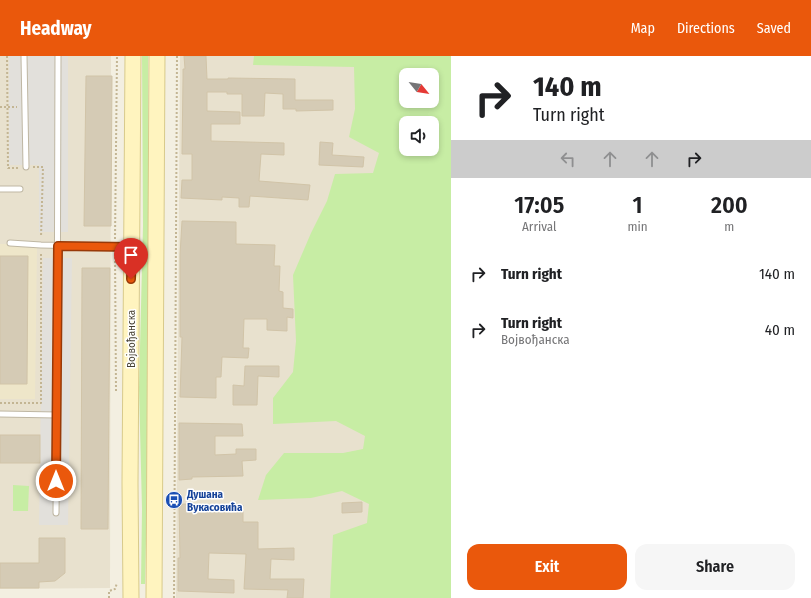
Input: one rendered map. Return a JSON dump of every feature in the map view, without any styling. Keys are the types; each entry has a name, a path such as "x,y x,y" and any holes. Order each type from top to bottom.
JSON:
{"main road":[{"name":"Војвођанска","path":"132,598 130,483 133,56"},
{"path":"154,598 157,56"}],"lane":[{"path":"24,56 26,168"},
{"path":"56,513 58,56"},
{"path":"0,188 20,189"},
{"path":"10,243 58,246 132,247"},
{"path":"0,414 56,415"}],"path":[{"path":"116,398 115,247 117,56"},
{"path":"174,598 177,56"},
{"path":"0,106 24,107"},
{"path":"0,403 42,403 41,245"},
{"path":"109,598 109,591 115,589 118,581"}],"shaded area":[{"path":"0,56 111,56 110,588 0,589"},
{"path":"9,56 68,56 68,232 39,232 39,165 9,165"},
{"path":"180,56 451,56 451,598 176,598"},
{"path":"0,244 37,244 35,399 0,399"},
{"path":"43,258 72,258 68,525 39,525"}],"green space":[{"path":"142,56 148,56 148,450 145,584 141,584 142,509 139,388 143,226"},
{"path":"254,56 451,56 451,598 330,598 333,535 367,523 369,504 342,491 311,498 258,500 266,475 284,453 343,453 363,449 365,436 336,421 273,424 273,398 293,372 296,341 293,275 327,201 335,174 373,173 379,153 349,137 355,109 354,67 253,65"},
{"path":"13,485 29,486 28,511 13,511"}],"building":[{"path":"184,56 206,56 207,79 295,79 295,100 333,100 333,110 296,111 296,109 283,109 283,94 265,93 264,116 242,116 242,94 207,92 207,111 240,112 240,124 211,124 211,141 284,143 284,155 261,154 259,181 310,185 308,200 250,196 249,207 239,207 239,198 222,197 222,200 181,198 182,180 192,180 192,154 182,154 183,69 185,69"},
{"path":"86,76 112,76 111,226 84,226"},
{"path":"320,142 333,143 332,155 364,157 363,167 319,165"},
{"path":"182,221 236,222 236,244 275,245 274,266 280,266 279,291 283,292 283,308 293,309 293,318 287,317 287,331 267,330 267,319 244,319 243,348 249,348 248,358 222,357 221,377 216,377 216,398 180,397 182,337 180,337 180,255"},
{"path":"0,256 28,256 27,384 0,384"},
{"path":"82,268 110,268 108,529 81,529"},
{"path":"245,366 279,366 279,377 258,376 257,405 233,405 233,385 244,386"},
{"path":"179,423 242,424 243,436 215,436 215,455 236,454 236,449 256,449 256,460 242,461 243,476 192,477 192,479 179,480"},
{"path":"0,435 40,435 40,463 0,463"},
{"path":"362,502 362,512 342,513 342,503"},
{"path":"179,504 243,505 243,522 258,522 258,549 294,548 294,560 271,559 270,579 304,579 303,598 287,598 288,590 244,589 246,554 209,553 208,579 234,580 234,593 178,591 178,558 180,558"},
{"path":"39,538 65,538 65,573 55,581 39,582 39,588 0,588 0,563 39,563"}],"place":[{"name":"Душана Вукасовића","path":"174,500"}],"route":[{"path":"56,481 58,246 73,245 132,247 131,279"}]}
